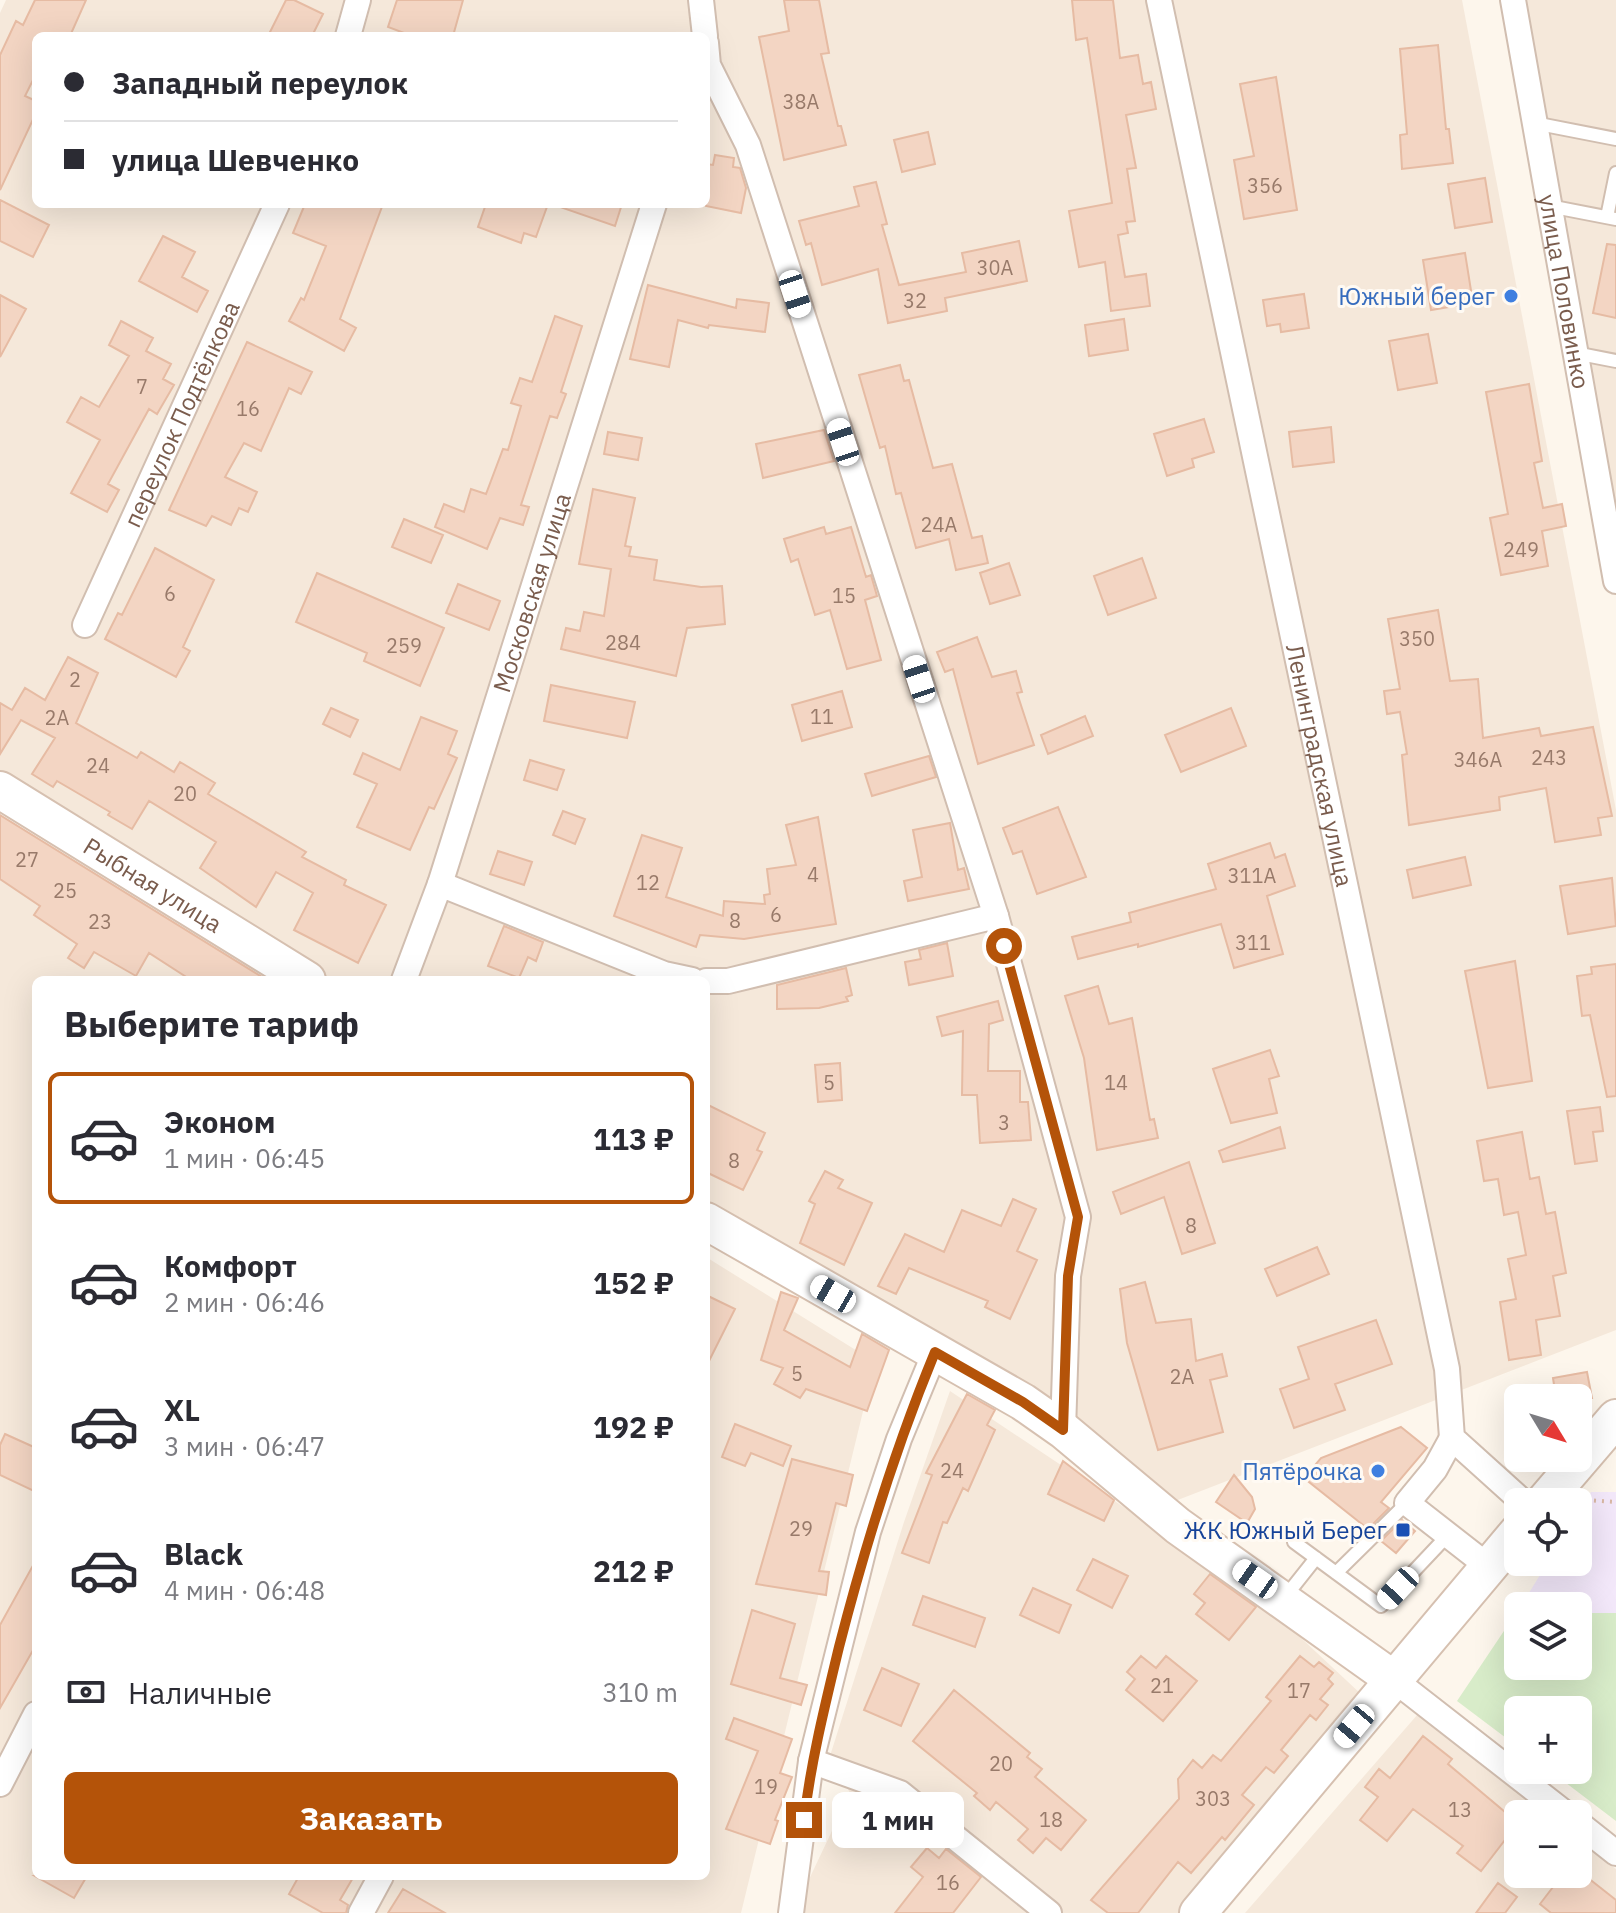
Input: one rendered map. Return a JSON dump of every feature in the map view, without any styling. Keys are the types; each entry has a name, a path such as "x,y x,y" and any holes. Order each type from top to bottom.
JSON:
{"street":[{"path":"349,32 358,0"},
{"path":"701,0 705,32"},
{"name":"Ленинградская улица","path":"1159,0 1447,1369 1452,1438"},
{"name":"улица Половинко","path":"1513,0 1616,581"},
{"path":"710,66 748,145 996,916 1078,1217 1068,1276 1063,1430"},
{"name":"переулок Подтёлкова","path":"85,625 275,208"},
{"name":"Московская улица","path":"406,976 440,884 653,208"},
{"name":"Рыбная улица","path":"0,790 301,976"},
{"path":"440,884 673,976"},
{"path":"710,981 728,981 996,916"},
{"path":"710,1223 1023,1402 1063,1430 1178,1526 1393,1679 1548,1800"},
{"path":"791,1913 811,1761 868,1532 899,1439 935,1352"},
{"path":"1556,1488 1616,1418"},
{"path":"1489,1567 1407,1503 1435,1469 1452,1438 1507,1488"},
{"path":"1198,1913 1504,1549"},
{"path":"0,1784 32,1722"},
{"path":"811,1761 900,1793 1049,1913"},
{"path":"1592,1834 1616,1853"},
{"path":"361,1913 379,1880"}],"lane":[{"path":"1534,123 1616,139"},
{"path":"1549,206 1612,218 1616,173"},
{"path":"1575,353 1616,361"},
{"path":"1336,1573 1407,1503"},
{"path":"1294,1542 1381,1606 1448,1535"},
{"path":"1283,1599 1316,1558"}],"shaded area":[{"path":"6,0 1462,0 1616,810 1616,1330 1170,1503 710,1217 710,976 322,976 0,776 0,13"},
{"path":"1526,0 1616,0 1616,512"},
{"path":"0,822 250,976 32,976 32,1880 710,1880 710,1259 875,1362 741,1913 0,1913"},
{"path":"950,1391 1254,1594 1362,1695 1179,1913 793,1913 850,1793 830,1756 904,1522"},
{"path":"1592,1492 1616,1492 1616,1613 1592,1613 1592,1592 1530,1592 1539,1576 1592,1576"},
{"path":"1418,1714 1527,1800 1504,1800 1504,1888 1592,1888 1592,1851 1616,1869 1616,1913 1245,1913"}],"green space":[{"path":"1592,1613 1616,1613 1616,1821 1567,1784 1592,1784 1592,1696 1504,1696 1504,1736 1457,1701 1504,1631 1504,1680 1592,1680"}],"building":[{"path":"35,0 86,0 72,32 32,32 32,82 25,96 32,99 32,122 0,190 0,55 16,21 23,25"},
{"path":"286,0 294,0 323,14 314,32 270,32"},
{"path":"397,0 463,0 454,32 401,32 388,27"},
{"path":"784,0 819,0 829,53 821,54 838,126 841,126 846,145 784,160 759,37 789,31"},
{"path":"1072,0 1113,0 1120,58 1138,55 1143,84 1151,82 1156,109 1126,115 1136,168 1127,169 1135,221 1126,222 1128,233 1118,235 1125,277 1146,274 1150,306 1111,311 1105,262 1079,267 1069,211 1112,203 1087,38 1076,40"},
{"path":"1438,45 1446,129 1449,129 1453,163 1402,169 1400,135 1407,134 1400,49"},
{"path":"1276,77 1297,210 1244,219 1234,160 1254,156 1240,84"},
{"path":"928,132 935,164 902,172 894,140"},
{"path":"715,155 734,158 733,167 740,168 746,188 741,213 710,207 710,165 713,165"},
{"path":"1485,178 1492,222 1455,228 1448,184"},
{"path":"876,182 887,224 882,225 899,285 966,272 962,253 1019,241 1027,281 945,298 947,311 888,323 878,269 822,285 811,243 806,245 799,221 859,206 854,187"},
{"path":"0,200 49,225 33,257 0,241"},
{"path":"303,208 382,208 340,319 356,328 344,351 289,321 301,298 304,300 326,246 293,233"},
{"path":"485,208 547,208 536,237 524,233 521,243 478,227"},
{"path":"563,208 621,208 615,226"},
{"path":"163,236 195,252 182,277 208,291 197,312 139,281"},
{"path":"1607,244 1616,245 1616,318 1593,313"},
{"path":"1465,253 1473,303 1431,310 1423,260"},
{"path":"648,285 736,308 737,299 769,303 765,332 709,325 708,328 678,320 669,367 630,359"},
{"path":"1304,294 1309,328 1281,332 1280,324 1267,326 1263,300"},
{"path":"0,295 26,309 0,357"},
{"path":"555,316 582,326 561,392 566,394 557,418 550,416 521,505 529,507 523,525 500,518 487,549 435,527 444,504 464,512 471,489 486,494 503,449 508,450 521,406 511,403 520,378 532,382"},
{"path":"1124,319 1128,350 1089,356 1085,325"},
{"path":"121,321 153,338 146,351 171,364 163,379 174,385 157,414 149,409 108,484 119,490 107,512 71,493 100,440 67,422 81,397 99,407 129,356 109,345"},
{"path":"1428,334 1437,383 1398,390 1389,341"},
{"path":"247,342 312,372 301,394 289,388 261,451 244,443 225,477 257,492 248,512 239,508 231,525 212,516 206,526 169,510"},
{"path":"900,365 904,381 909,380 933,468 952,464 972,538 982,536 988,563 956,570 949,539 916,548 901,493 896,494 885,446 880,448 859,375"},
{"path":"1529,384 1542,461 1534,463 1543,508 1562,504 1566,526 1542,531 1548,566 1501,575 1490,518 1508,514 1486,392"},
{"path":"1204,419 1214,452 1192,459 1194,467 1167,476 1154,434"},
{"path":"1331,427 1334,462 1293,467 1289,432"},
{"path":"824,430 834,461 763,478 756,444"},
{"path":"608,432 642,438 638,460 604,454"},
{"path":"593,489 635,498 625,546 631,547 629,556 657,560 654,580 701,587 722,586 725,624 687,628 676,676 561,649 566,628 580,631 584,612 604,616 611,569 579,564"},
{"path":"404,519 443,535 431,563 392,547"},
{"path":"824,527 826,534 851,527 866,577 871,575 877,596 865,600 881,660 847,669 830,610 815,615 798,559 791,562 784,539"},
{"path":"155,548 214,580 183,647 190,651 176,677 105,639 118,613 122,615"},
{"path":"1142,558 1156,598 1108,615 1094,576"},
{"path":"1009,563 1020,595 990,604 980,573"},
{"path":"317,573 444,628 420,686 364,661 367,653 296,622"},
{"path":"458,584 500,601 489,630 446,613"},
{"path":"1438,610 1450,681 1478,679 1483,738 1539,728 1541,736 1593,727 1612,816 1598,818 1601,835 1555,842 1546,788 1499,797 1500,810 1409,825 1402,755 1407,754 1400,712 1387,714 1384,691 1400,689 1388,619"},
{"path":"977,637 992,677 1016,671 1022,692 1017,693 1034,745 978,764 953,669 945,672 937,652"},
{"path":"68,657 98,673 76,723 137,758 141,752 174,772 180,762 215,783 208,794 306,852 302,857 346,880 344,885 386,905 358,963 294,930 313,893 276,872 256,907 200,868 216,842 149,801 132,829 108,815 110,812 57,781 53,787 32,774 55,738 21,720 0,754 0,703 12,710 25,688 45,700"},
{"path":"551,685 635,702 627,738 544,721"},
{"path":"842,691 852,727 802,741 792,705"},
{"path":"331,708 358,720 350,737 323,724"},
{"path":"1231,708 1246,746 1181,772 1165,735"},
{"path":"1085,716 1093,736 1048,754 1041,735"},
{"path":"421,717 457,731 448,754 457,758 434,809 429,807 410,850 357,827 377,784 354,774 363,753 400,770"},
{"path":"929,756 936,777 872,796 865,774"},
{"path":"530,760 564,770 557,790 524,780"},
{"path":"1058,807 1086,877 1037,894 1022,851 1013,854 1003,828"},
{"path":"563,811 585,819 575,844 553,835"},
{"path":"0,815 261,976 185,976 149,953 136,976 94,952 84,968 68,958 77,944 34,915 40,906 0,879"},
{"path":"818,817 836,924 744,939 700,935 696,947 614,916 642,835 682,848 666,897 723,916 724,901 765,904 764,895 770,894 767,869 796,865 786,825"},
{"path":"950,823 958,870 964,868 969,889 908,901 904,881 922,877 913,830"},
{"path":"1270,843 1275,858 1285,854 1295,886 1267,896 1283,954 1234,968 1221,924 1138,947 1138,944 1078,959 1072,937 1131,922 1129,913 1216,889 1208,864"},
{"path":"498,851 532,862 524,885 490,874"},
{"path":"1465,857 1471,885 1413,898 1407,870"},
{"path":"1612,878 1616,926 1568,934 1560,886"},
{"path":"504,926 543,942 536,961 528,957 520,976 488,966"},
{"path":"947,943 953,976 909,985 905,962 921,959 919,950"},
{"path":"1515,961 1532,1081 1488,1088 1465,971"},
{"path":"1616,964 1616,1096 1607,1097 1590,1015 1582,1016 1577,976 1592,974 1591,967"},
{"path":"846,968 852,995 846,997 848,1001 819,1008 777,1009 777,985"},
{"path":"1098,986 1109,1024 1132,1018 1150,1120 1154,1119 1158,1138 1097,1150 1084,1058 1065,996"},
{"path":"998,1001 1003,1020 989,1024 988,1071 1020,1071 1020,1102 1028,1102 1031,1140 980,1143 977,1095 962,1095 963,1031 942,1036 937,1017"},
{"path":"1270,1050 1279,1076 1269,1079 1277,1113 1231,1123 1213,1069"},
{"path":"840,1063 842,1100 818,1102 815,1065"},
{"path":"710,1106 765,1133 757,1150 762,1152 743,1190 710,1174"},
{"path":"1600,1107 1603,1131 1593,1132 1597,1161 1575,1164 1567,1111"},
{"path":"1280,1127 1285,1148 1223,1162 1219,1151"},
{"path":"1522,1132 1530,1179 1539,1177 1546,1214 1555,1212 1566,1273 1553,1276 1560,1316 1536,1320 1541,1355 1509,1360 1500,1302 1516,1299 1508,1259 1526,1255 1518,1212 1504,1215 1498,1179 1484,1181 1477,1141"},
{"path":"1189,1162 1215,1243 1182,1254 1164,1197 1121,1214 1113,1192"},
{"path":"825,1171 843,1180 838,1188 872,1203 844,1265 800,1243 815,1204 809,1201"},
{"path":"1013,1199 1036,1209 1017,1251 1037,1260 1010,1319 985,1307 988,1301 909,1268 896,1294 878,1286 905,1234 944,1252 962,1210 1001,1226"},
{"path":"1317,1247 1329,1274 1277,1296 1265,1269"},
{"path":"1145,1282 1156,1323 1191,1319 1196,1361 1222,1354 1227,1376 1210,1380 1223,1432 1158,1450 1127,1343 1120,1289"},
{"path":"781,1292 798,1298 784,1330 850,1367 862,1334 889,1350 867,1411 806,1389 800,1398 774,1384 783,1368 761,1360"},
{"path":"710,1297 735,1309 710,1359"},
{"path":"1376,1320 1392,1364 1335,1384 1345,1410 1294,1428 1280,1389 1309,1379 1298,1347"},
{"path":"1587,1372 1589,1384 1554,1384 1553,1378"},
{"path":"967,1394 995,1410 987,1425 995,1430 968,1491 963,1488 947,1523 943,1522 929,1563 902,1553 932,1475 926,1473"},
{"path":"735,1424 791,1446 783,1466 751,1453 745,1466 722,1457"},
{"path":"1401,1427 1427,1448 1381,1502 1389,1508 1368,1529 1304,1478 1321,1458"},
{"path":"5,1434 32,1446 32,1490 0,1475 0,1445"},
{"path":"792,1459 853,1475 846,1506 836,1503 819,1571 829,1572 826,1595 756,1584"},
{"path":"1063,1461 1114,1500 1104,1521 1048,1494"},
{"path":"1234,1475 1252,1497 1255,1509 1247,1523 1216,1502"},
{"path":"1402,1520 1415,1531 1396,1553 1381,1541"},
{"path":"1093,1559 1128,1576 1112,1608 1077,1590"},
{"path":"32,1567 32,1652 0,1708 0,1625"},
{"path":"1210,1574 1256,1607 1229,1640 1196,1614 1205,1603 1194,1594"},
{"path":"1033,1588 1071,1605 1059,1633 1020,1615"},
{"path":"923,1596 985,1618 975,1647 913,1625"},
{"path":"752,1610 795,1624 780,1678 807,1685 801,1705 731,1684"},
{"path":"1141,1656 1156,1668 1166,1656 1197,1681 1163,1721 1126,1690 1135,1679 1127,1672"},
{"path":"1300,1656 1314,1667 1319,1662 1333,1673 1328,1679 1333,1684 1320,1699 1328,1705 1316,1720 1310,1715 1281,1750 1288,1756 1274,1773 1266,1767 1242,1795 1254,1805 1225,1840 1222,1837 1191,1873 1178,1862 1138,1913 1108,1913 1091,1900 1179,1799 1178,1779 1193,1760 1202,1768 1213,1755 1221,1761 1271,1701 1266,1697"},
{"path":"882,1668 919,1684 901,1726 864,1710"},
{"path":"954,1690 1030,1753 1027,1757 1042,1769 1035,1777 1086,1820 1061,1850 1046,1838 1033,1853 1018,1840 1028,1829 996,1802 990,1810 974,1796 977,1793 913,1741"},
{"path":"734,1718 792,1739 780,1773 792,1777 775,1820 778,1821 770,1844 726,1829 758,1751 726,1739"},
{"path":"1423,1736 1452,1759 1448,1764 1504,1811 1504,1841 1481,1871 1457,1853 1463,1846 1413,1809 1387,1841 1360,1820 1378,1797 1365,1787 1379,1769 1390,1778"},
{"path":"927,1848 939,1858 946,1849 981,1877 953,1913 895,1913 923,1877 911,1867"},
{"path":"42,1880 85,1880 74,1898"},
{"path":"297,1880 352,1880 340,1900 348,1905 346,1913 323,1913 289,1894"},
{"path":"1592,1881 1616,1900 1616,1913 1551,1913 1540,1904 1552,1888 1592,1888"},
{"path":"1498,1883 1517,1897 1505,1913 1476,1913"},
{"path":"403,1889 445,1913 388,1913"}],"place":[{"name":"Южный берег","path":"1511,296"},
{"name":"Пятёрочка","path":"1378,1471"},
{"name":"ЖК Южный Берег","path":"1403,1530"}],"route":[{"path":"804,1820 811,1761 868,1532 899,1439 935,1352 1023,1402 1063,1430 1068,1276 1078,1217 1004,946"}]}
